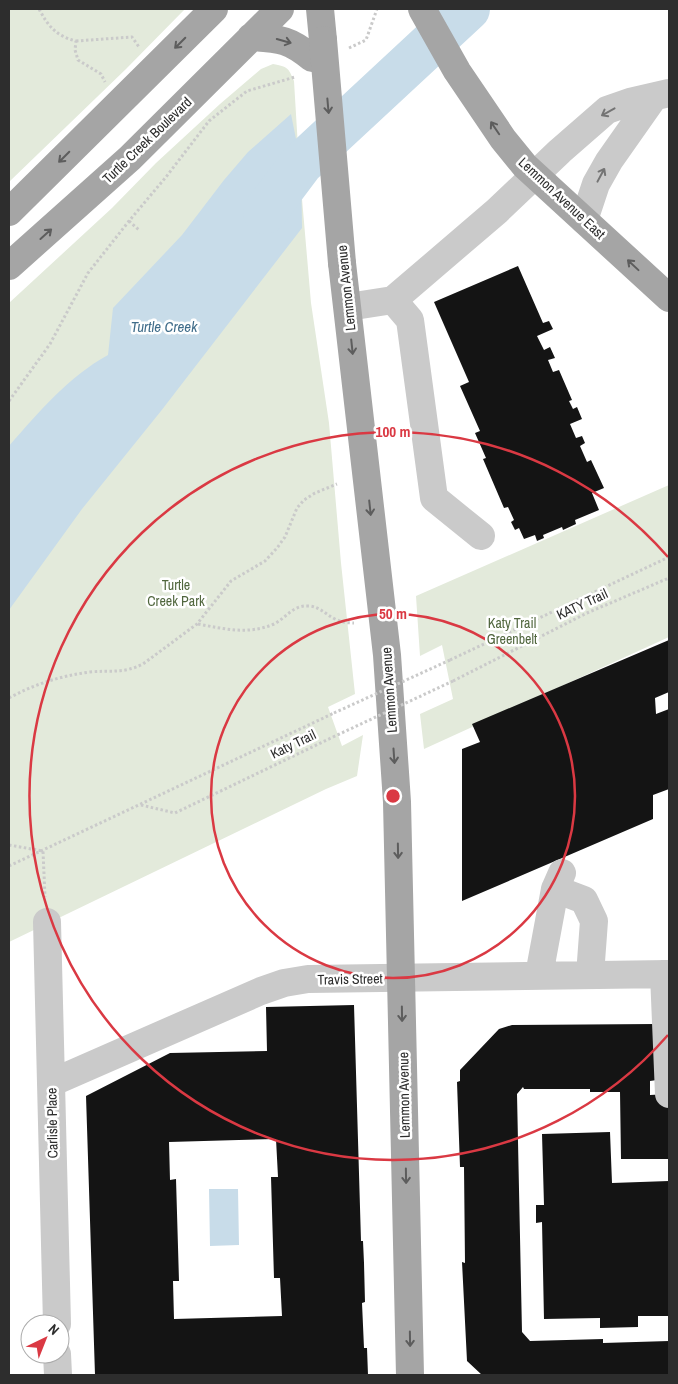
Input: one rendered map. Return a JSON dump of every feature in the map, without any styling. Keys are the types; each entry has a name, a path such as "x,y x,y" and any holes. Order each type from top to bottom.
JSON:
{"main road":[{"path":"9,212 214,9"},
{"name":"Turtle Creek Boulevard","path":"9,266 130,158 280,9"},
{"name":"Lemmon Avenue","path":"320,9 320,57 387,655 397,802 410,1375"},
{"name":"Lemmon Avenue East","path":"422,9 457,71 503,139 530,171 669,298"},
{"path":"251,38 274,38 288,41 320,57"}],"street":[{"path":"348,307 393,300 497,211 530,171 606,110 661,95"},
{"path":"584,220 596,184 609,161 661,95"},
{"path":"393,300 410,320 434,498 481,536"},
{"path":"539,975 559,880 584,900 594,921 590,975"},
{"name":"Carlisle Place","path":"47,922 57,1314"},
{"path":"667,974 669,1094"},
{"name":"Travis Street","path":"51,1083 261,991 284,983 308,979 667,974"}],"path":[{"path":"39,9 48,25 57,33 76,41 132,36 137,44"},
{"path":"357,44 366,40 377,9"},
{"path":"76,41 75,50 78,60 101,74 102,78"},
{"path":"9,401 50,344 88,273 209,121 247,91 290,79"},
{"path":"129,221 139,230"},
{"path":"9,698 34,685 62,676 92,672 120,672 133,669 142,664 198,624 231,581 254,569 277,548 285,537 297,508 304,500 337,484"},
{"path":"9,866 669,557"},
{"name":"KATY Trail","path":"453,680 587,613 669,578"},
{"path":"198,624 237,631 257,630 276,623 299,607 307,606 322,610 344,623 354,623"},
{"name":"Katy Trail","path":"140,805 175,813 453,680"},
{"path":"9,845 43,851"},
{"path":"43,851 47,922"}],"green space":[{"path":"9,9 185,9 9,182"},
{"name":"Turtle Creek Park","path":"273,64 287,68 294,81 311,303 329,423 355,694 328,707 342,746 363,735 357,776 326,789 9,942 9,303 112,208 156,163 220,104 261,69"},
{"name":"Katy Trail Greenbelt","path":"669,485 669,637 424,749 420,714 453,699 442,645 420,656 416,596"}],"water":[{"name":"Turtle Creek","path":"291,114 301,164 302,228 161,411 82,509 9,610 9,446 67,384 108,355 113,308 182,235 248,152"},
{"path":"209,1189 238,1189 239,1245 210,1246"}],"building":[{"path":"518,266 543,323 549,321 553,329 537,336 544,350 550,347 555,358 548,360 553,372 559,370 572,400 569,401 573,409 577,407 582,419 570,424 576,438 582,436 585,443 580,446 587,462 591,460 604,488 592,493 599,510 575,520 576,524 563,530 562,527 543,535 544,538 537,541 535,535 524,539 519,528 515,530 511,522 514,520 508,507 504,508 483,459 486,458 475,433 480,431 460,386 469,382 434,302"},
{"path":"669,640 669,692 655,698 656,714 669,709 669,789 653,795 653,819 462,901 462,749 480,742 472,724"},
{"path":"354,1005 361,1241 363,1241 364,1263 365,1302 362,1303 364,1348 367,1348 368,1375 95,1375 86,1096 170,1053 267,1051 266,1007","holes":["276,1139 278,1177 271,1177 274,1278 280,1278 282,1316 174,1319 173,1281 179,1281 176,1179 170,1180 169,1142"]},
{"path":"656,1024 657,1080 650,1081 650,1095 669,1094 669,1159 621,1159 620,1092 590,1092 590,1089 524,1089 523,1087 517,1094 522,1332 530,1341 603,1339 603,1343 669,1341 669,1375 482,1375 467,1361 462,1262 465,1263 464,1167 460,1167 457,1082 460,1081 460,1070 499,1029 512,1025"},
{"path":"610,1132 612,1183 669,1181 669,1316 638,1316 638,1327 600,1328 600,1318 544,1319 542,1222 536,1223 536,1205 544,1205 542,1134"}],"waterway":[{"name":"Turtle Creek","path":"265,212 301,164 468,9"}]}
